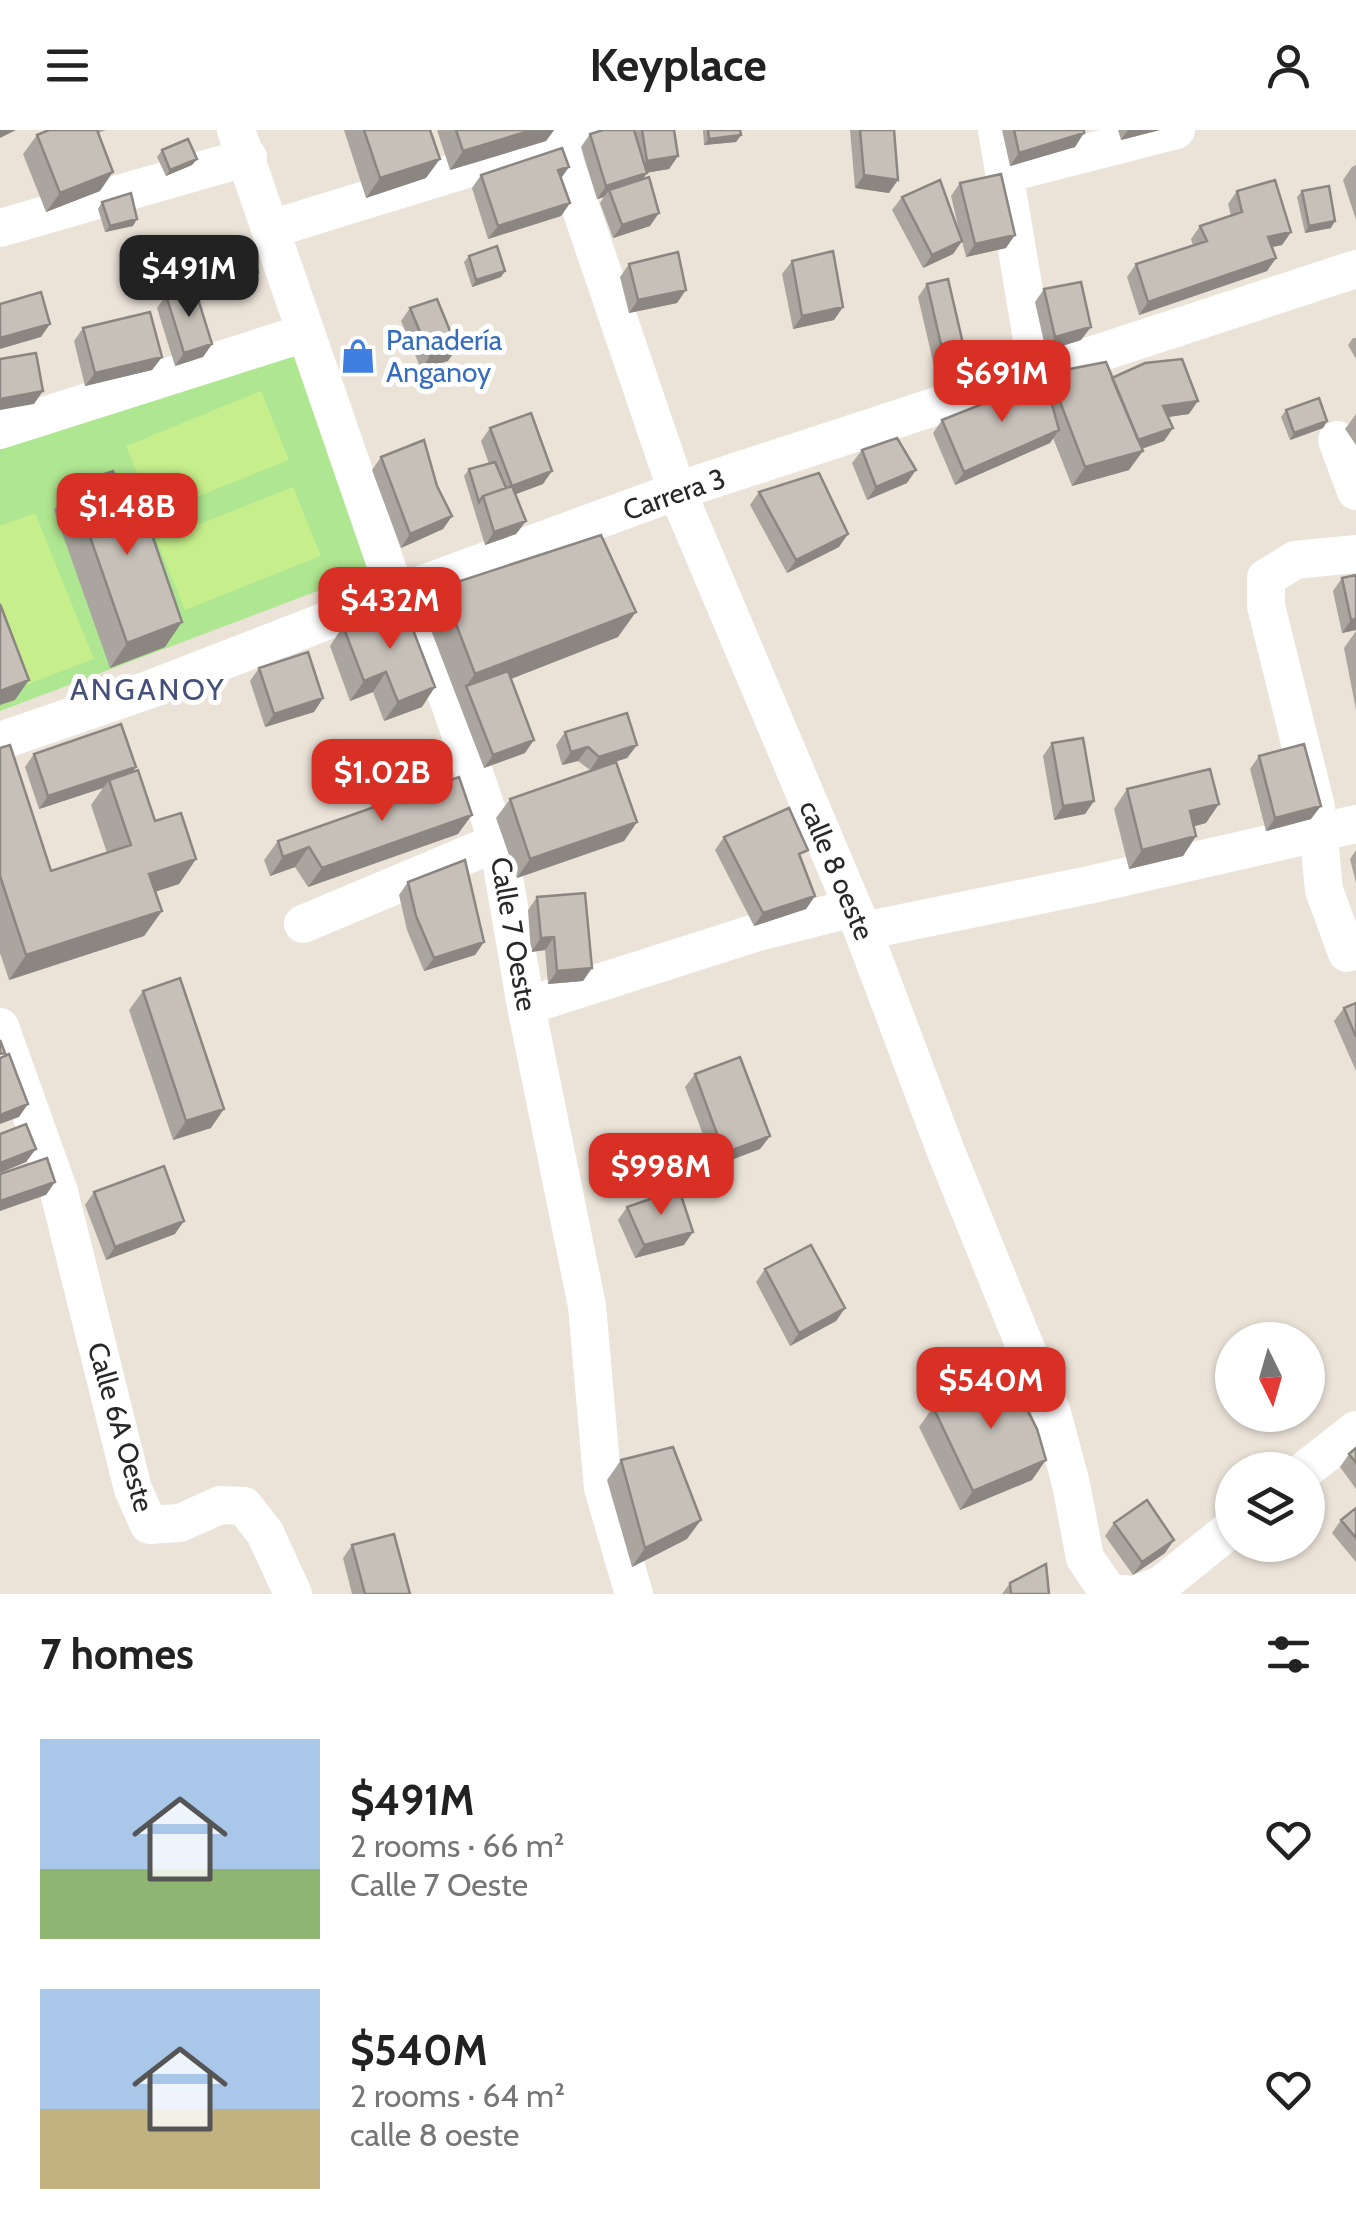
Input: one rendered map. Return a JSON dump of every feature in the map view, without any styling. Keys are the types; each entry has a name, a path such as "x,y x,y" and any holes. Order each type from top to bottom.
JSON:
{"street":[{"path":"271,229 556,136 594,130"},
{"path":"996,130 1038,375"},
{"path":"1005,174 1176,130"},
{"name":"calle 8 oeste","path":"556,136 677,491 858,919 945,1150 1052,1413 1085,1558 1108,1592 1125,1594"},
{"path":"0,228 242,143"},
{"name":"Calle 7 Oeste","path":"242,143 396,594 447,695 498,842 526,1006 587,1306 604,1488 634,1594"},
{"name":"Carrera 3","path":"0,740 148,690 677,491 1356,270"},
{"path":"0,430 305,333"},
{"path":"1337,440 1356,491"},
{"path":"1347,953 1324,890 1316,806 1266,606 1266,578 1294,560 1356,554"},
{"path":"526,1006 758,932 858,919 1356,824"},
{"path":"303,924 498,842"},
{"name":"Calle 6A Oeste","path":"0,1027 59,1192 133,1489 149,1525 180,1523 220,1505 244,1506 265,1533 293,1594"},
{"path":"1325,1455 1356,1430"},
{"path":"1137,1594 1160,1585 1215,1541"}],"green space":[{"path":"292,350 373,570 0,711 0,438"},
{"path":"261,391 289,460 154,514 126,446"},
{"path":"293,487 321,556 185,610 157,541"},
{"path":"35,513 94,659 15,689 0,649 0,526"}],"building":[{"path":"49,130 97,130 113,172 60,193 37,135"},
{"path":"364,130 430,130 440,159 380,178"},
{"path":"456,130 532,130 463,151"},
{"path":"634,130 647,173 606,186 590,134"},
{"path":"642,130 674,130 678,156 647,161"},
{"path":"708,130 740,130 741,135 709,139"},
{"path":"860,130 894,130 898,180 864,175"},
{"path":"1014,130 1084,130 1084,133 1019,153"},
{"path":"188,139 197,159 170,170 162,150"},
{"path":"562,148 569,167 558,170 570,203 498,226 481,175"},
{"path":"1001,174 1015,235 975,244 960,183"},
{"path":"649,177 659,213 622,225 609,190"},
{"path":"940,180 962,241 932,255 902,197"},
{"path":"1275,180 1291,232 1268,237 1276,258 1148,302 1136,264 1207,241 1200,226 1242,212 1237,191"},
{"path":"1329,186 1335,221 1309,226 1302,191"},
{"path":"131,193 137,219 110,226 102,202"},
{"path":"247,241 258,272 225,284 213,252"},
{"path":"497,246 505,271 476,280 469,256"},
{"path":"833,251 843,307 802,316 792,261"},
{"path":"678,252 686,290 638,300 629,264"},
{"path":"948,279 964,348 943,353 927,284"},
{"path":"1081,282 1091,327 1055,337 1044,289"},
{"path":"194,286 212,344 184,353 166,295"},
{"path":"41,292 50,324 0,338 0,304"},
{"path":"437,299 457,348 430,356 410,308"},
{"path":"150,312 162,357 95,373 83,328"},
{"path":"36,353 43,391 0,399 0,359"},
{"path":"1182,359 1198,401 1163,406 1173,428 1138,440 1112,378 1145,363"},
{"path":"1106,362 1143,451 1085,467 1049,373"},
{"path":"1045,379 1059,430 964,472 942,420"},
{"path":"1319,398 1327,421 1294,433 1286,410"},
{"path":"531,413 552,471 512,486 490,428"},
{"path":"897,438 916,470 876,487 862,450"},
{"path":"424,440 437,486 452,516 410,534 381,457"},
{"path":"495,462 506,488 483,496 479,502 469,469"},
{"path":"113,471 122,499 138,494 182,622 127,643 72,485"},
{"path":"819,473 848,534 796,560 759,492"},
{"path":"122,481 128,497 122,499 117,483"},
{"path":"512,486 526,521 494,532 483,496"},
{"path":"601,535 636,612 475,674 442,587"},
{"path":"1356,575 1356,619 1351,620 1342,578"},
{"path":"0,604 29,680 0,691"},
{"path":"403,604 435,687 398,702 386,672 364,681 343,626"},
{"path":"308,652 323,698 274,714 259,668"},
{"path":"508,671 534,740 493,755 466,686"},
{"path":"627,713 637,745 599,757 588,747 571,752 565,732"},
{"path":"121,724 136,767 48,796 34,754"},
{"path":"1083,738 1094,801 1063,806 1052,743"},
{"path":"1304,744 1321,806 1275,818 1259,756"},
{"path":"10,745 51,871 131,845 109,780 138,770 155,821 181,813 196,859 149,874 162,911 26,955 0,876 0,748"},
{"path":"616,762 637,822 530,859 510,799"},
{"path":"1210,769 1219,804 1190,811 1196,836 1142,850 1127,789"},
{"path":"459,777 472,815 322,868 309,847 283,857 278,841"},
{"path":"789,808 808,850 799,854 815,896 763,913 724,837"},
{"path":"465,860 484,942 434,958 416,916 408,882"},
{"path":"585,893 592,968 557,971 554,937 541,938 537,897"},
{"path":"180,978 224,1109 186,1121 143,991"},
{"path":"1356,1003 1356,1037 1344,1008"},
{"path":"9,1054 28,1104 0,1115 0,1058"},
{"path":"740,1057 770,1136 724,1153 695,1074"},
{"path":"26,1124 36,1149 0,1163 0,1134"},
{"path":"47,1158 55,1182 0,1201 0,1174"},
{"path":"164,1166 184,1221 115,1247 94,1192"},
{"path":"679,1189 693,1232 644,1245 627,1207"},
{"path":"811,1245 845,1308 799,1333 765,1269"},
{"path":"1008,1372 1037,1429 1046,1460 973,1491 933,1407"},
{"path":"673,1447 701,1520 645,1548 621,1460"},
{"path":"1147,1500 1174,1540 1142,1562 1114,1523"},
{"path":"1356,1508 1356,1538 1341,1520"},
{"path":"394,1534 410,1594 365,1594 352,1545"},
{"path":"1046,1564 1049,1594 1011,1594 1010,1583"}],"place":[{"name":"Panadería Anganoy","path":"358,356"}],"district":[{"name":"ANGANOY","path":"148,690"}]}
